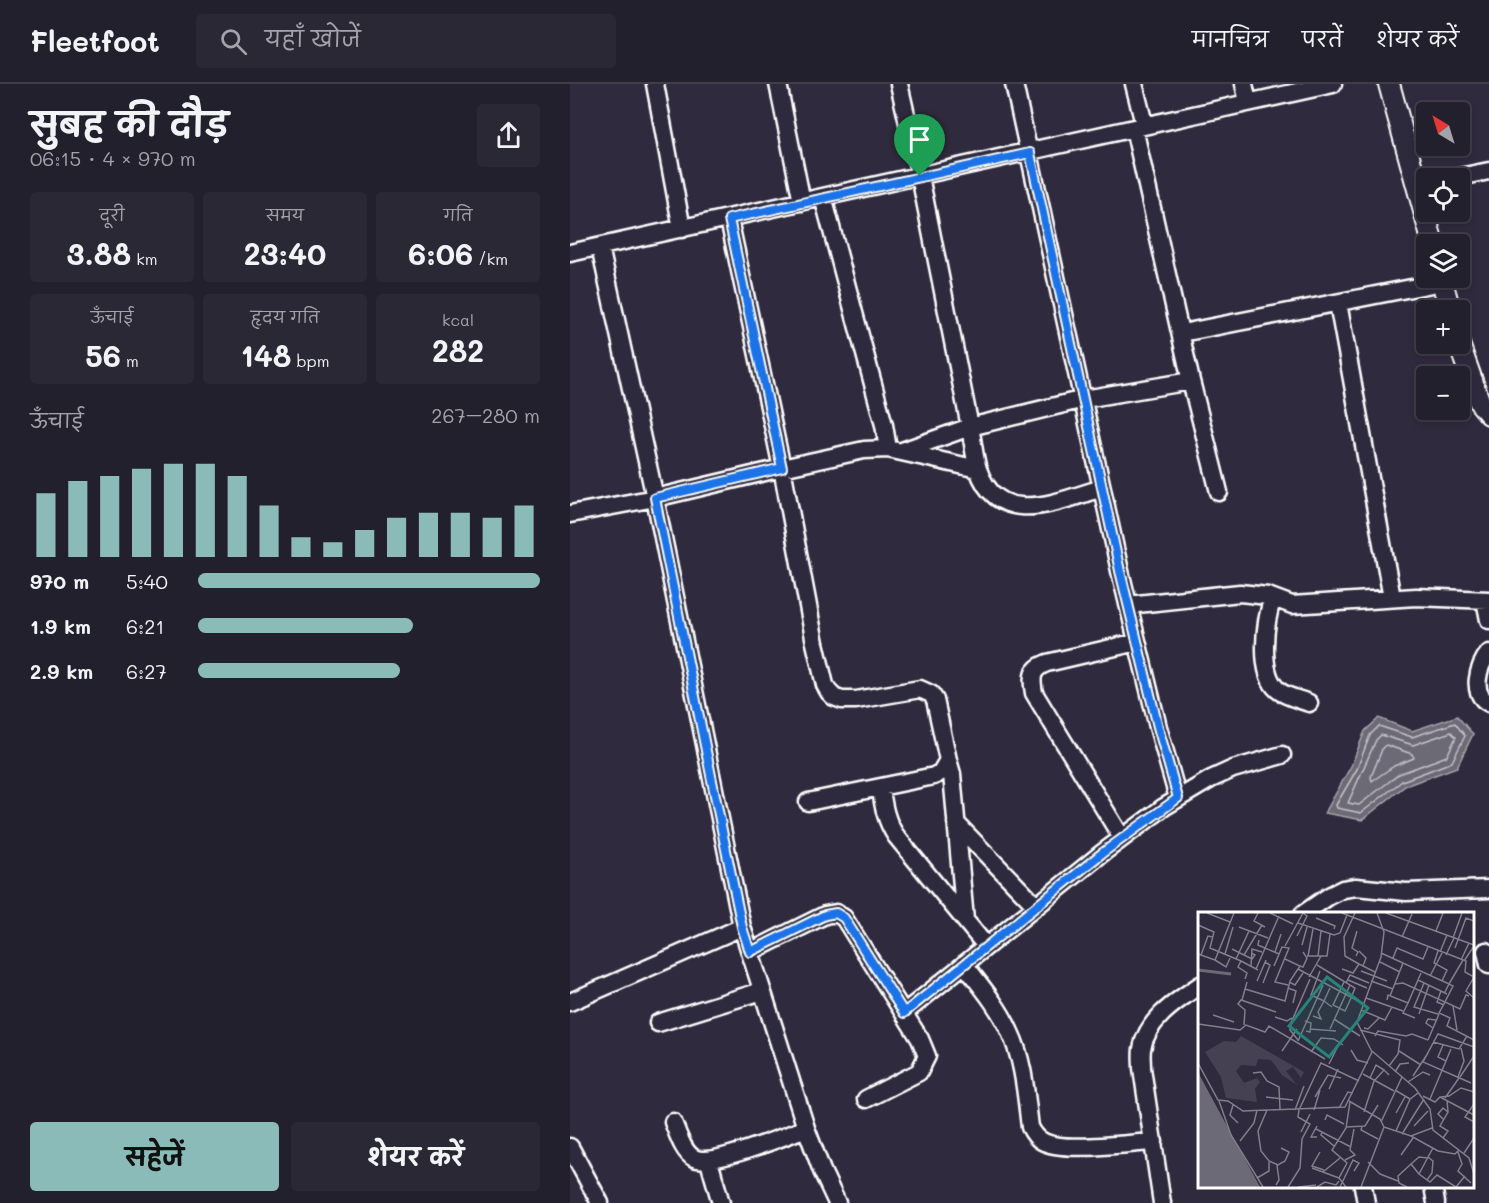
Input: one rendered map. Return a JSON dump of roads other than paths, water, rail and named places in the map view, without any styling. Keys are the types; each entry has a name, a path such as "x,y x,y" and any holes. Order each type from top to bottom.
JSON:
{"street":[{"path":"655,84 682,229"},
{"path":"778,84 802,202"},
{"path":"899,84 920,176 978,469 995,495 1004,502 1018,507 1059,501 1102,488"},
{"path":"1014,84 1128,605 1178,798"},
{"path":"1134,84 1139,126 1191,381 1219,492"},
{"path":"1244,84 1248,102"},
{"path":"571,251 600,247 729,219 1333,84"},
{"path":"1389,84 1416,168"},
{"path":"1470,175 1489,171"},
{"path":"823,197 884,425 895,450"},
{"path":"729,219 825,685 834,697 842,700 856,700 920,689 935,700 952,774 965,921"},
{"path":"600,247 655,498 742,927 807,1128 822,1171 837,1203"},
{"path":"1182,333 1416,286"},
{"path":"1338,303 1392,598"},
{"path":"1462,354 1476,396 1489,414"},
{"path":"895,450 970,427 1084,399 1191,381"},
{"path":"570,514 655,498 864,450 895,450 978,469"},
{"path":"1128,605 1240,593 1259,594 1292,605 1444,597 1487,600 1489,620"},
{"path":"1273,598 1265,629 1270,679 1284,694 1309,702"},
{"path":"1122,838 1034,693 1032,680 1033,672 1038,666 1137,642"},
{"path":"1489,653 1478,674 1482,698 1489,703"},
{"path":"904,1013 1122,838 1178,798 1233,769 1282,755"},
{"path":"808,802 934,776 941,772 948,760"},
{"path":"881,788 883,809 890,826 986,946"},
{"path":"956,823 1036,906"},
{"path":"1306,912 1343,889 1356,887 1406,892 1489,890"},
{"path":"750,952 825,915 836,913 844,918 904,1013 927,1056 919,1072 866,1099"},
{"path":"570,1002 742,927"},
{"path":"964,964 995,1005 1011,1034 1019,1058 1030,1127 1042,1142 1064,1147 1154,1142"},
{"path":"1162,1203 1142,1068 1142,1049 1157,1018 1198,987"},
{"path":"658,1023 762,991"},
{"path":"673,1122 684,1147 692,1157 709,1161 807,1128"},
{"path":"570,1147 600,1203"},
{"path":"709,1161 721,1203"},
{"path":"1363,1188 1366,1203"},
{"path":"1433,1188 1436,1203"}],"water":[{"path":"1457,716 1473,734 1457,767 1405,786 1362,820 1325,813 1351,766 1365,731 1379,718 1412,731"}]}
